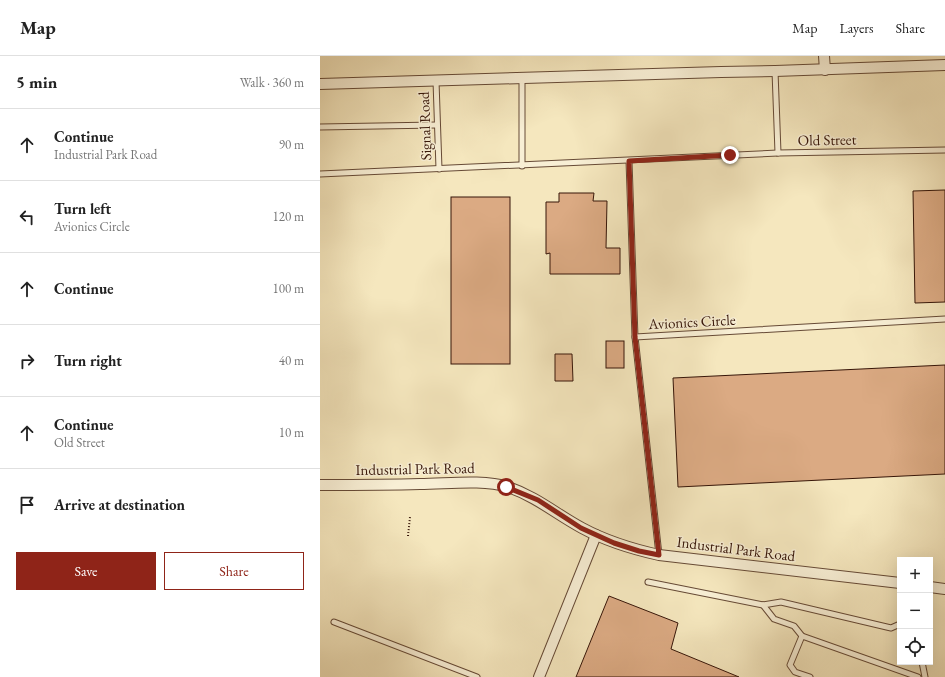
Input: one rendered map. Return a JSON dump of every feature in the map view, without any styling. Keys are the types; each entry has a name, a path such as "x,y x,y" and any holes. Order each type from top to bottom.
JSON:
{"street":[{"path":"824,56 825,70"},
{"path":"320,84 721,72 775,72 945,65"},
{"name":"Industrial Park Road","path":"320,485 477,483 506,487 538,500 581,528 614,543 639,551 659,555 897,583"},
{"path":"539,677 596,535"},
{"path":"933,587 945,589"}],"lane":[{"path":"775,72 778,153"},
{"path":"522,78 522,166"},
{"name":"Signal Road","path":"436,81 436,125 439,170"},
{"path":"320,127 436,125"},
{"name":"Old Street","path":"320,174 439,170 778,153 945,150"},
{"path":"629,161 635,337"},
{"name":"Avionics Circle","path":"659,555 635,337 945,319"},
{"path":"648,582 763,605 781,602 891,628 897,625"},
{"path":"763,605 774,618 794,626 802,636 918,677"},
{"path":"334,622 477,677"},
{"path":"802,636 790,665 795,672 810,677"},
{"path":"923,665 925,677"}],"path":[{"path":"408,536 410,517"}],"building":[{"path":"945,190 945,302 915,303 913,191"},
{"path":"559,193 594,193 593,201 607,201 606,248 620,248 620,274 550,274 550,253 546,254 546,202 559,202"},
{"path":"451,197 510,197 510,364 451,364"},
{"path":"606,341 624,341 624,368 606,368"},
{"path":"555,354 572,354 573,381 555,381"},
{"path":"945,365 945,474 678,487 673,378"},
{"path":"609,596 678,623 671,649 739,677 576,677"}],"route":[{"path":"506,487 522,492 538,500 581,528 614,543 639,551 659,555 635,337 629,161 730,155"}]}
